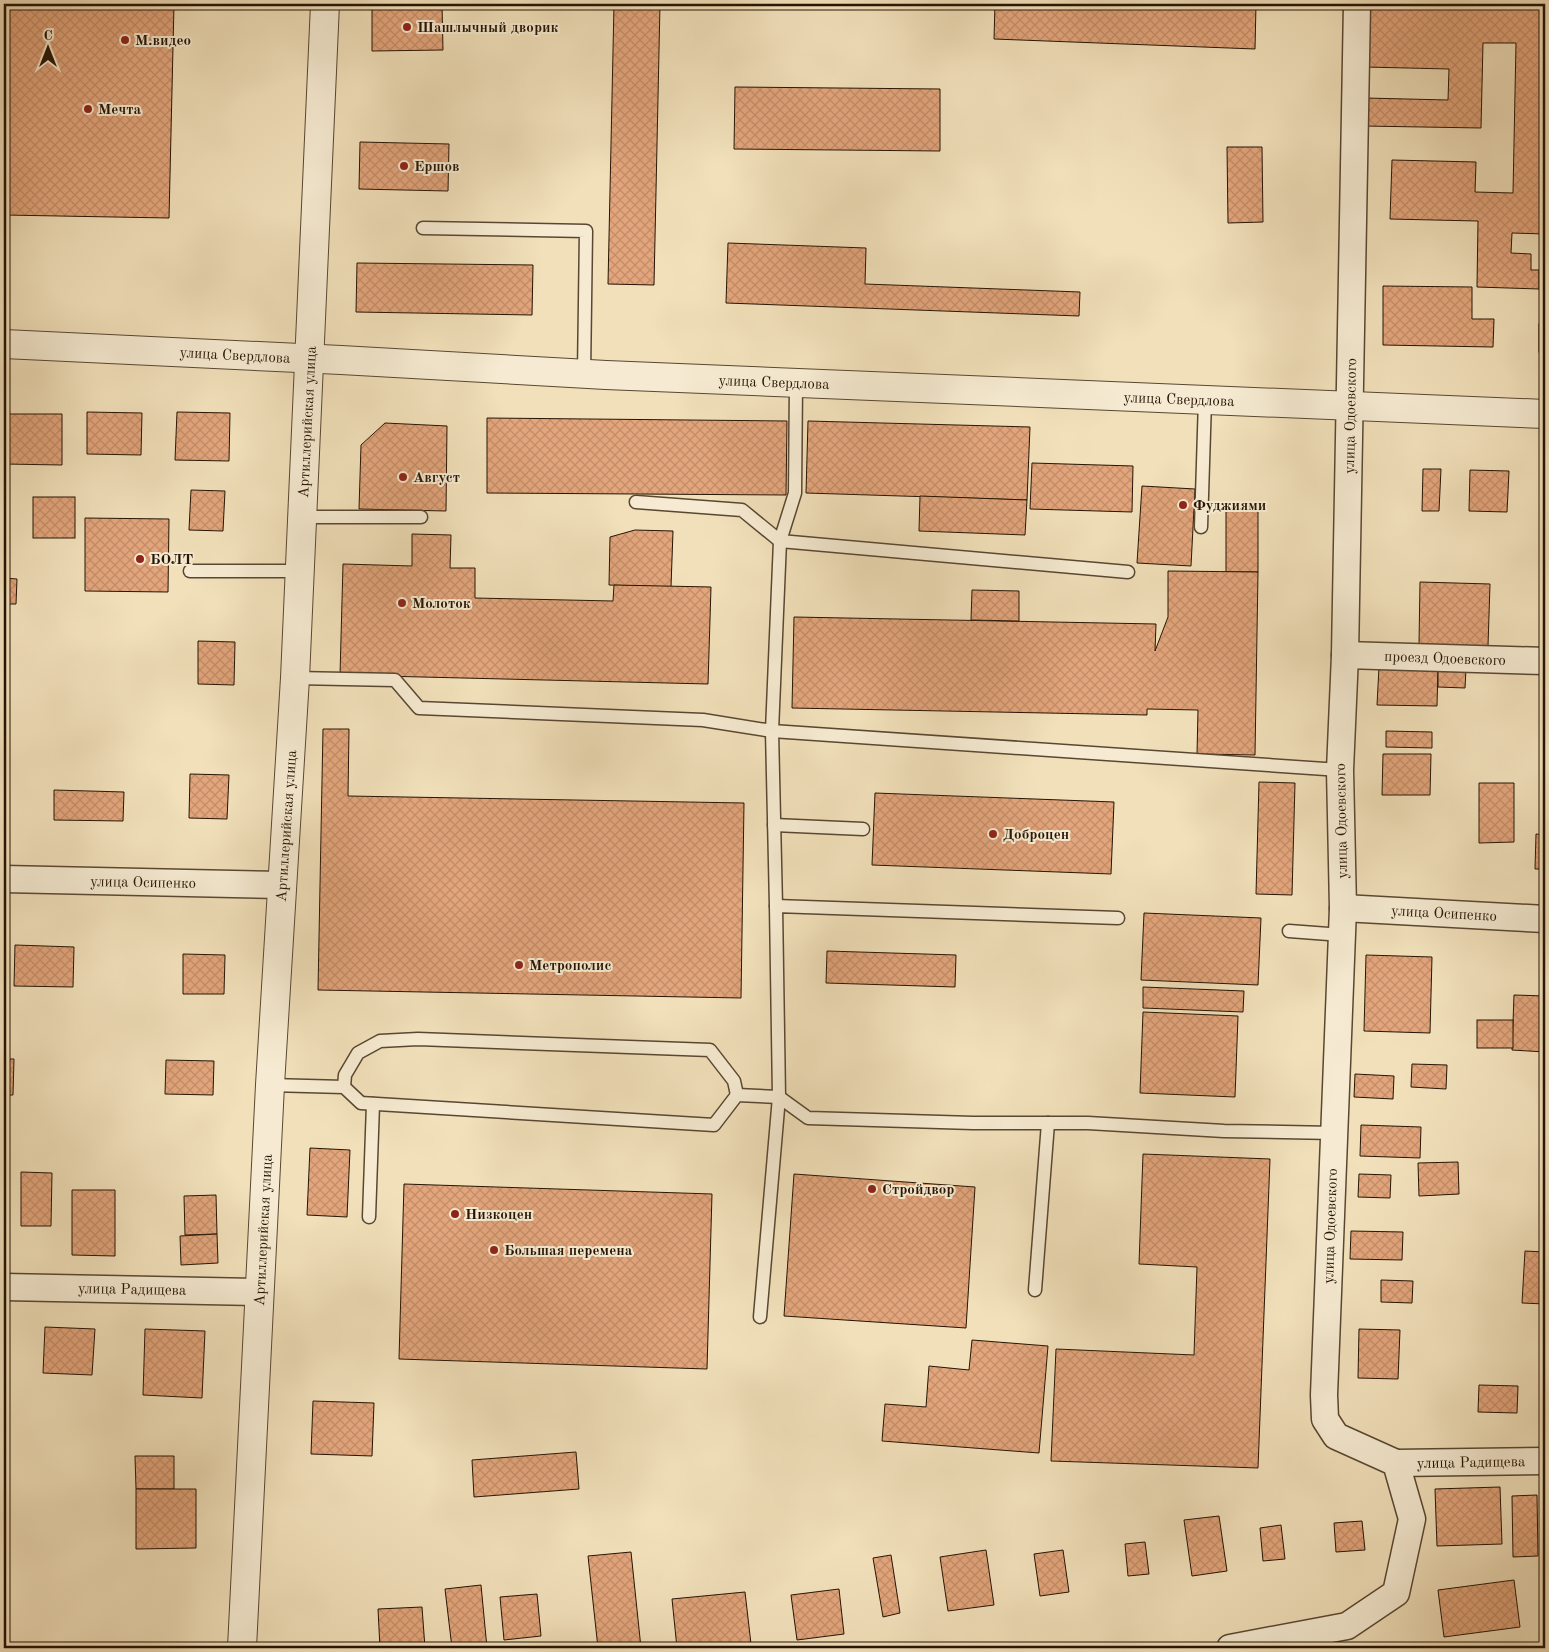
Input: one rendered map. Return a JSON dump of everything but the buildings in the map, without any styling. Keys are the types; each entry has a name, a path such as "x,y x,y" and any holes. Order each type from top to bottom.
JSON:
{"street":[{"name":"Артиллерийская улица","path":"242,1648 270,1086 295,678 325,4"},
{"name":"улица Одоевского","path":"1357,4 1345,655 1340,770 1343,908 1324,1378 1325,1419 1336,1436 1396,1463"},
{"name":"улица Свердлова","path":"4,344 310,358 584,374 1545,414"},
{"name":"проезд Одоевского","path":"1345,655 1545,661"},
{"name":"улица Осипенко","path":"4,880 282,885"},
{"name":"улица Осипенко","path":"1343,908 1545,919"},
{"name":"улица Радищева","path":"4,1287 259,1292"},
{"name":"улица Радищева","path":"1396,1463 1545,1461"},
{"path":"1230,1648 1347,1626 1396,1593 1412,1519 1396,1463"}],"lane":[{"path":"423,228 586,231 584,374"},
{"path":"760,1317 779,1097 772,731 780,540 795,493 796,382"},
{"path":"1201,527 1205,400"},
{"path":"636,502 742,510 780,540 1128,572"},
{"path":"302,517 421,517"},
{"path":"190,571 300,571"},
{"path":"295,678 395,680 419,708 702,720 772,731 1340,770"},
{"path":"774,825 863,829"},
{"path":"776,906 1118,918"},
{"path":"1289,931 1342,935"},
{"path":"270,1086 344,1087 361,1104 714,1125 737,1095 734,1081 710,1050 418,1039 380,1041 358,1052 345,1075 344,1087"},
{"path":"737,1095 779,1097 808,1118 974,1123 1088,1123 1224,1131 1334,1133"},
{"path":"369,1217 373,1104"},
{"path":"1035,1290 1048,1123"}],"place":[{"name":"Шашлычный дворик","path":"407,27"},
{"name":"М.видео","path":"125,40"},
{"name":"Мечта","path":"88,109"},
{"name":"Ершов","path":"404,166"},
{"name":"Август","path":"403,477"},
{"name":"Фуджиями","path":"1183,505"},
{"name":"БОЛТ","path":"140,559"},
{"name":"Молоток","path":"402,603"},
{"name":"Доброцен","path":"993,834"},
{"name":"Метрополис","path":"519,965"},
{"name":"Стройдвор","path":"872,1189"},
{"name":"Низкоцен","path":"455,1214"},
{"name":"Большая перемена","path":"494,1250"}]}
